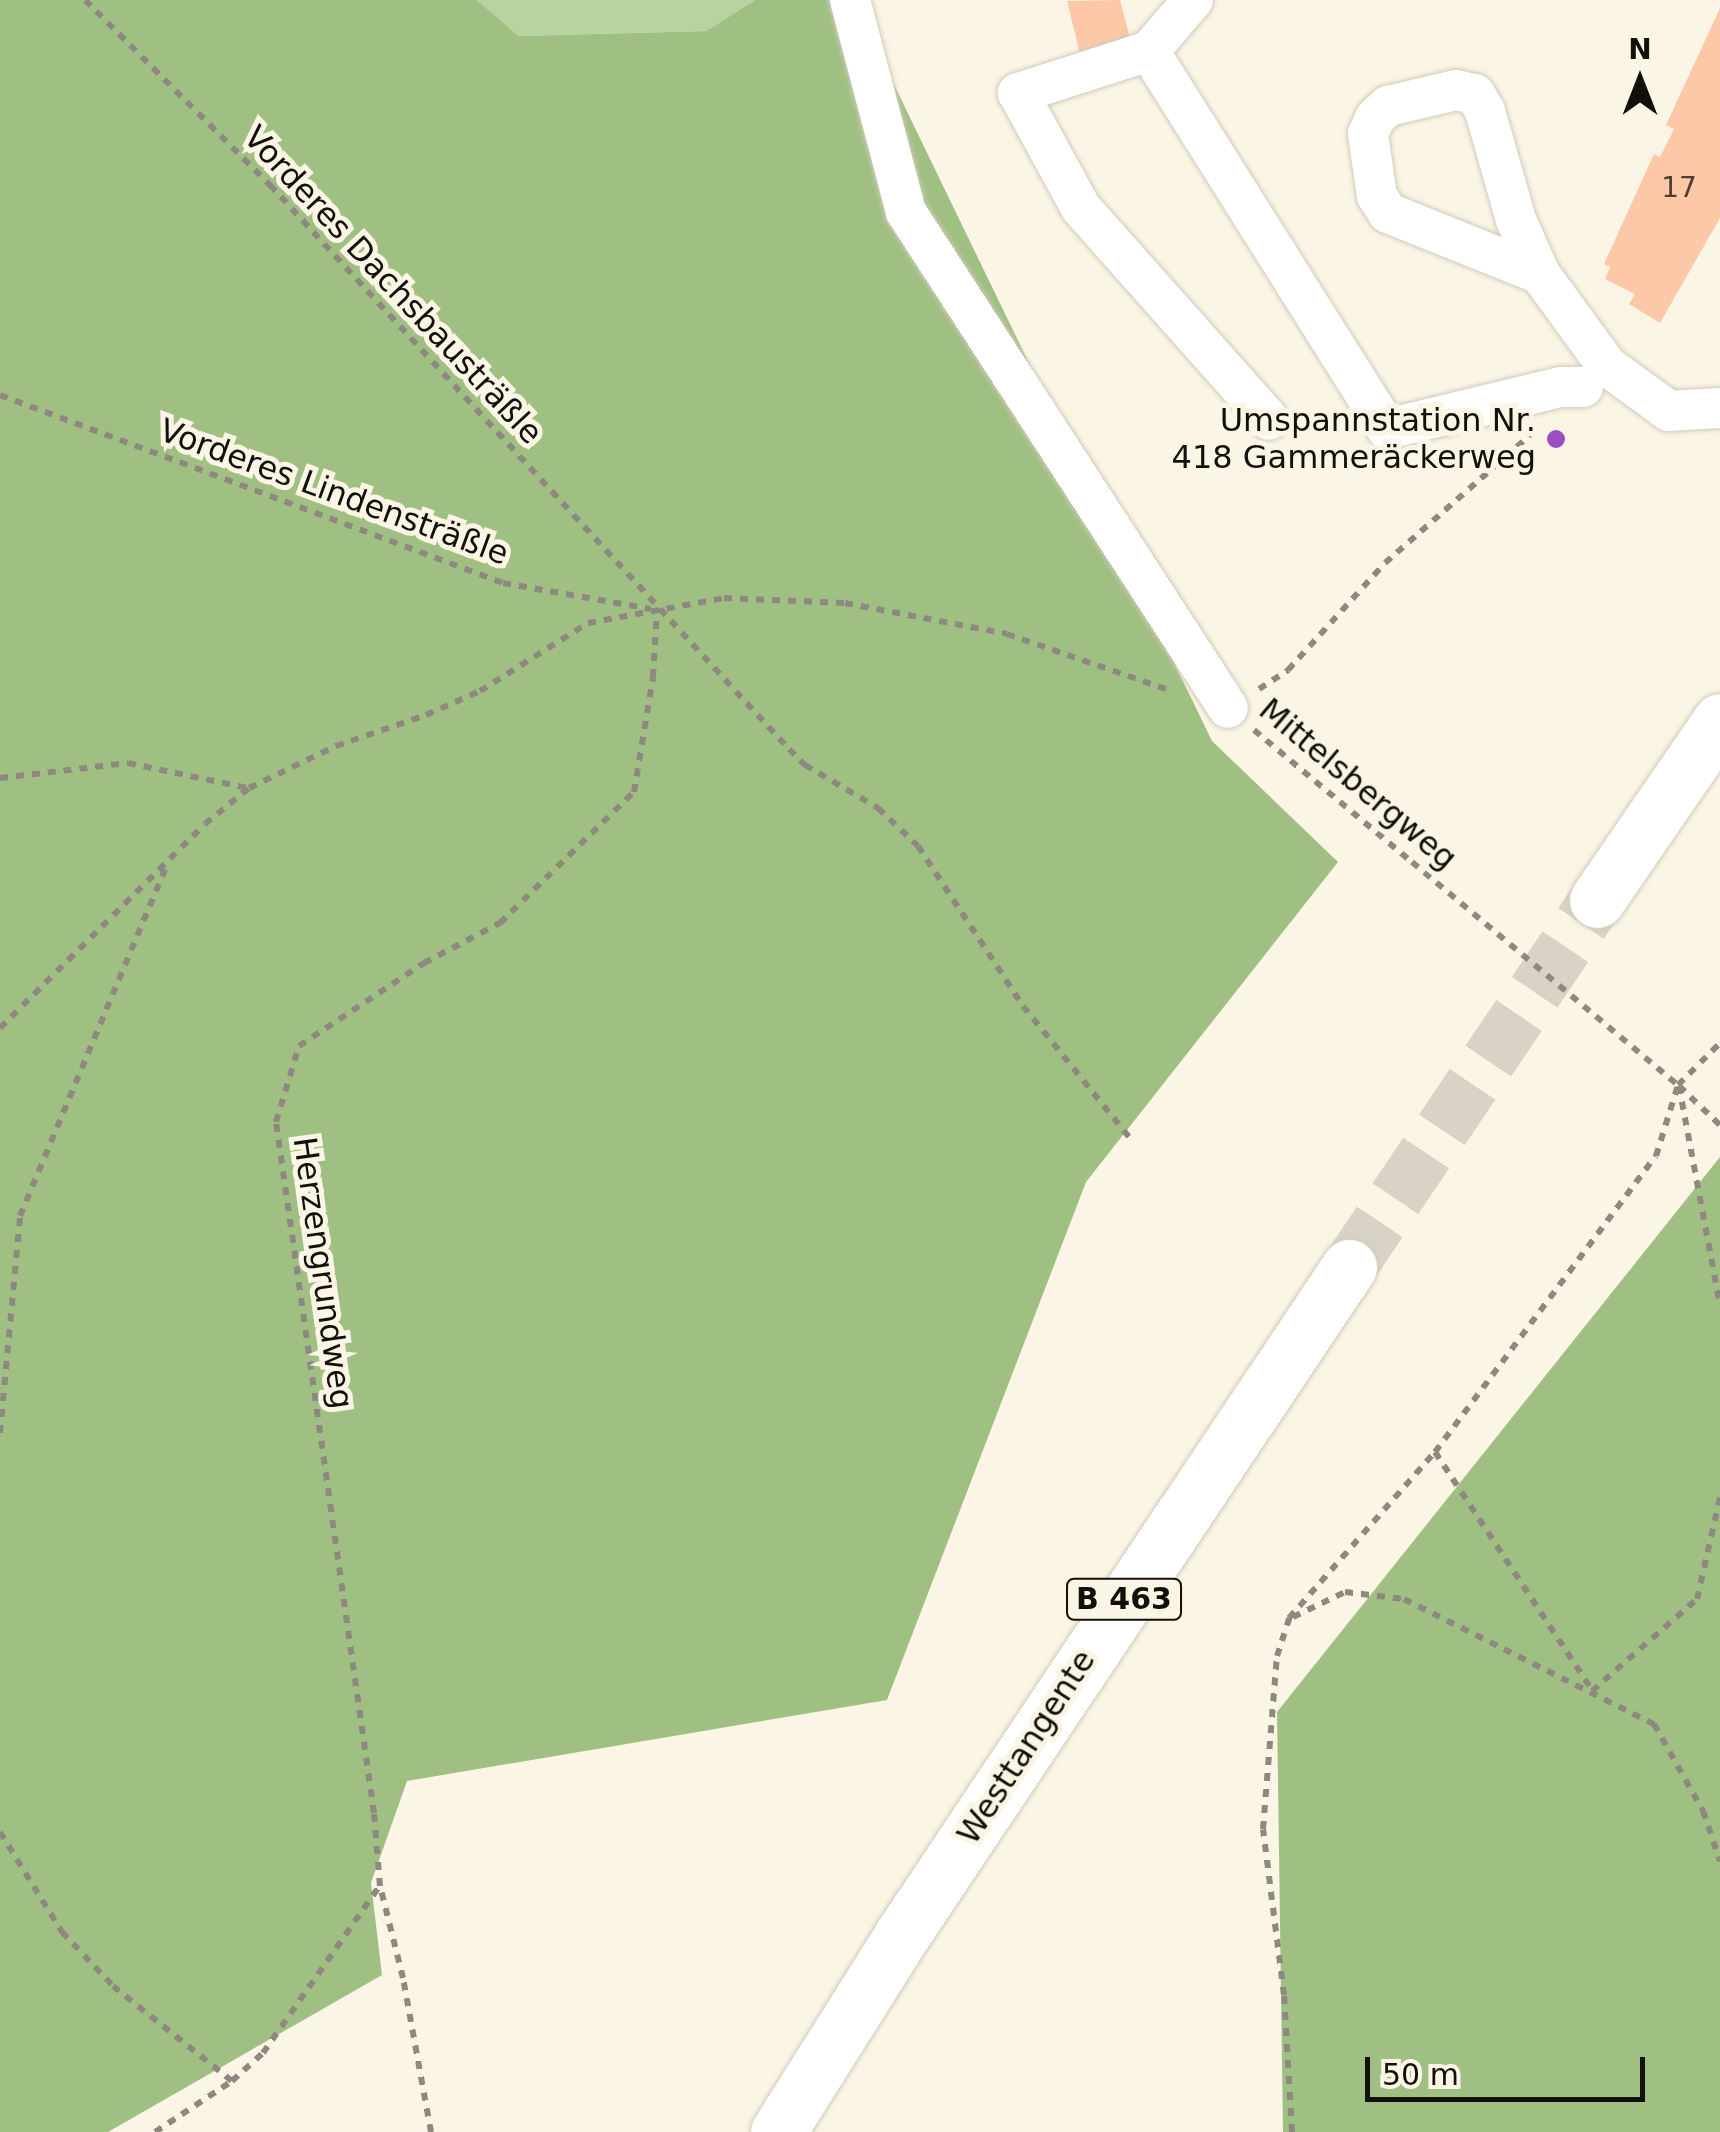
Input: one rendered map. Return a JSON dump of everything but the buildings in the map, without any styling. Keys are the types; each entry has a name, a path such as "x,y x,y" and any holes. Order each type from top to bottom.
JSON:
{"highway":[{"path":"1597,900 1720,721"},
{"name":"Westtangente","path":"778,2132 955,1855 1349,1266"}],"street":[{"path":"850,0 906,212 1228,708"},
{"path":"1193,0 1149,51 1018,93 1081,208 1269,420"},
{"path":"1149,51 1386,429 1560,388 1595,376"},
{"path":"1540,274 1388,213 1377,196 1368,134 1388,106 1456,90 1475,94 1485,112 1516,220 1595,376 1668,411 1720,408"}],"path":[{"name":"Vorderes Dachsbausträßle","path":"85,0 270,185 657,610 804,765 878,808 918,846 1024,1006 1129,1137"},
{"path":"1228,708 1288,670 1385,563 1595,376"},
{"name":"Vorderes Lindensträßle","path":"0,395 503,583 657,610"},
{"name":"Mittelsbergweg","path":"0,1028 205,824 249,788 336,746 426,715 480,691 588,623 724,598 845,603 1006,634 1121,676 1228,708 1678,1085 1720,1125"},
{"name":"Herzengrundweg","path":"432,2132 403,1978 380,1886 374,1813 276,1122 299,1046 424,962 500,923 634,792 653,676 657,610"},
{"path":"0,778 128,763 249,788"},
{"path":"0,1433 20,1216 166,866"},
{"path":"1292,2132 1284,1995 1263,1829 1277,1656 1290,1618 1434,1452 1656,1156 1678,1085 1720,1043"},
{"path":"1678,1085 1720,1305"},
{"path":"1434,1452 1592,1691"},
{"path":"1592,1691 1697,1599 1720,1498"},
{"path":"1290,1618 1345,1592 1404,1598 1654,1724 1702,1811 1720,1861"},
{"path":"0,1832 62,1932 113,1986 232,2081"},
{"path":"155,2132 232,2081 263,2053 380,1886"}],"green space":[{"path":"0,0 477,0 518,36 706,31 755,0 853,0 1212,741 1338,862 1086,1182 887,1700 407,1781 371,1883 382,1975 108,2132 0,2132"},
{"path":"477,0 755,0 706,31 517,36"},
{"path":"1720,1157 1720,2132 1283,2132 1277,1712"}],"tunnel":[{"path":"1349,1267 1597,900"}],"place":[{"name":"Umspannstation Nr. 418 Gammeräckerweg","path":"1556,439"}]}
